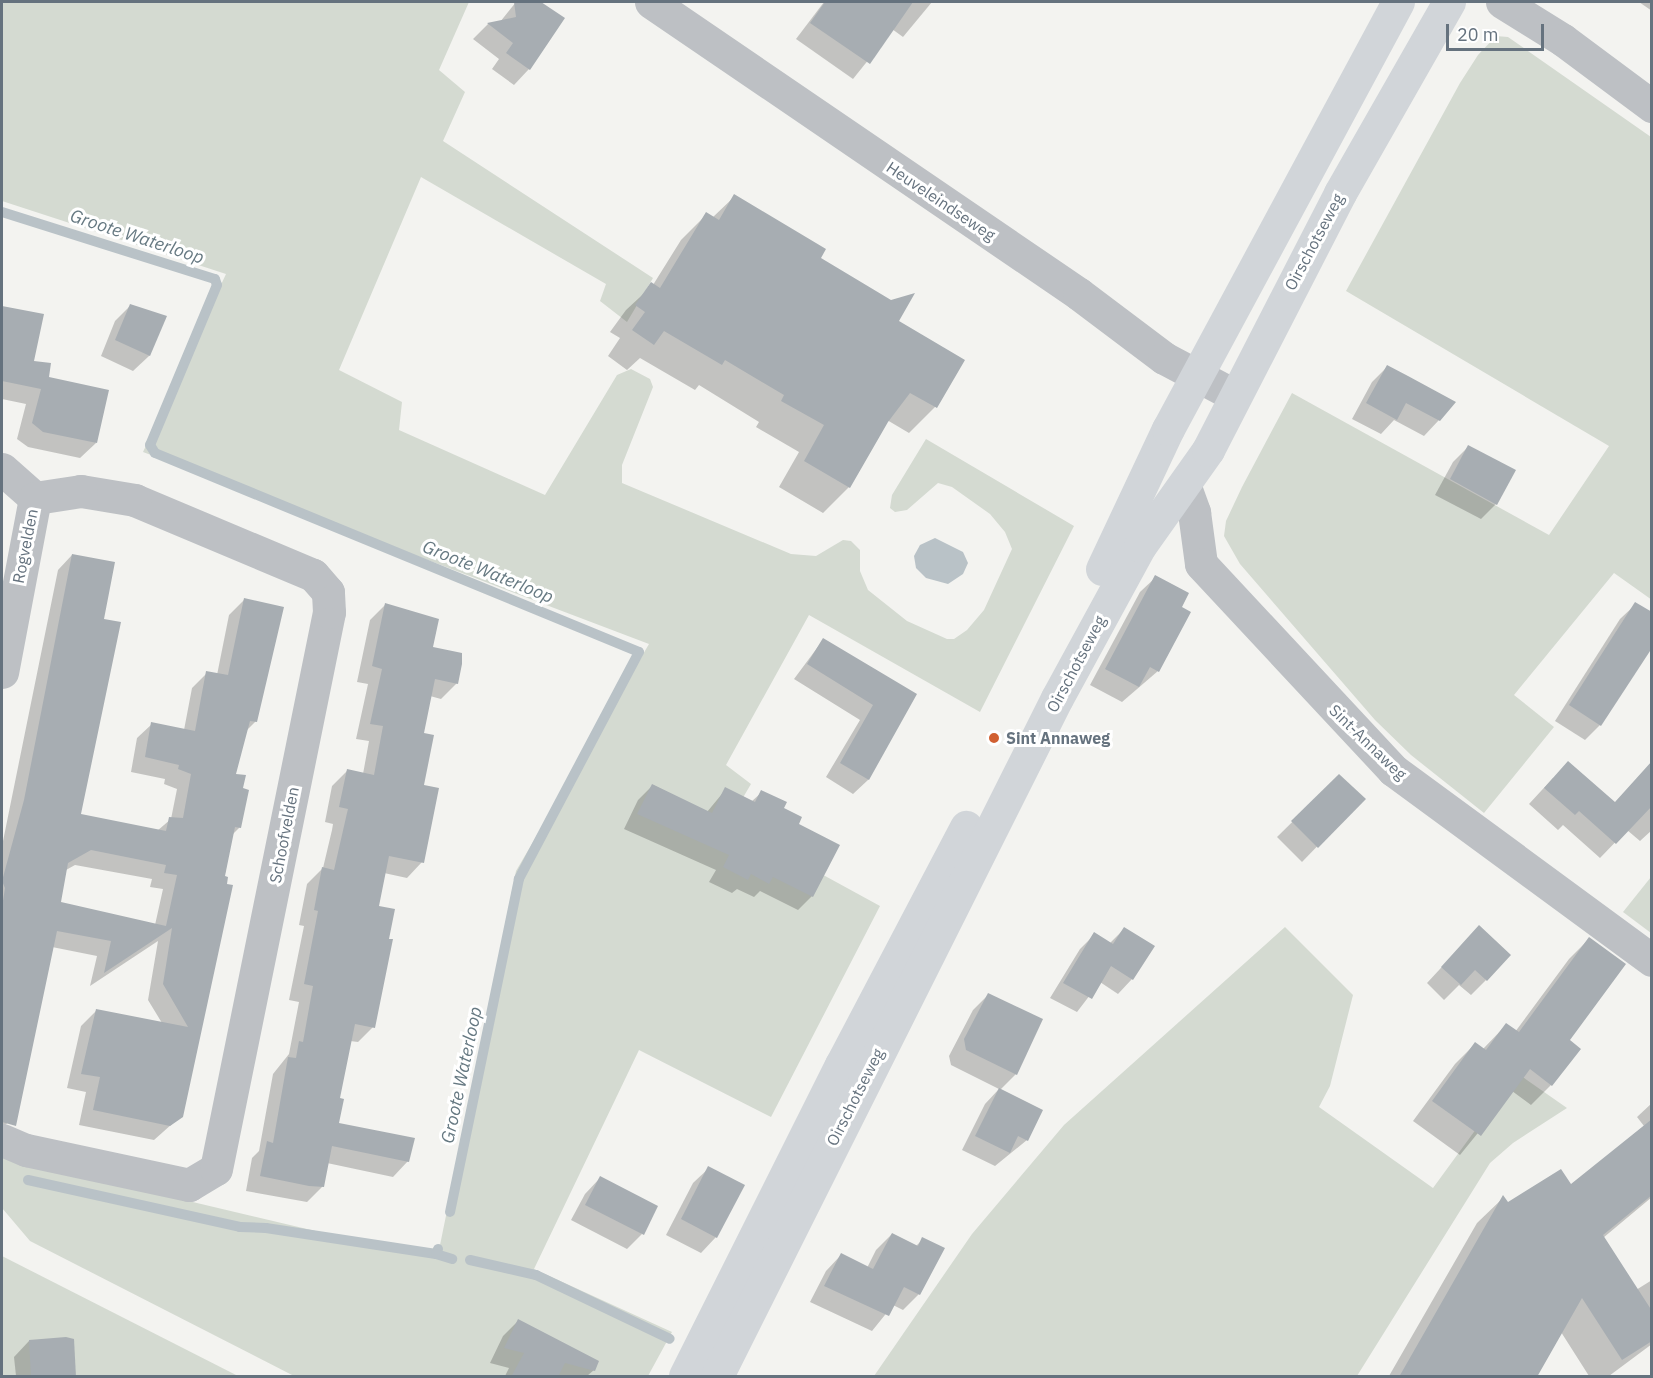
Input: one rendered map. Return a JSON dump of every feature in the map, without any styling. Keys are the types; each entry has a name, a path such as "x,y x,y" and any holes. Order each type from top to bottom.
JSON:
{"main road":[{"name":"Oirschotseweg","path":"685,1377 841,1065 1120,536 1197,375 1398,2"},
{"name":"Oirschotseweg","path":"717,1377 1057,698 1140,546 1185,487 1208,450 1234,395 1340,192 1449,2"}],"street":[{"name":"Heuveleindseweg","path":"651,2 1079,294 1164,358 1234,395"},
{"path":"1502,2 1563,40 1652,106"},
{"name":"Rogvelden","path":"2,469 35,498 2,672"},
{"name":"Sint-Annaweg","path":"1185,487 1194,512 1201,564 1393,770 1652,960"},
{"name":"Schoofvelden","path":"2,1140 26,1150 189,1185 216,1169 329,612 328,592 314,575 135,500 81,491 35,498"}],"shaded area":[{"path":"2,2 469,2 439,70 465,92 443,141 653,278 627,322 600,301 606,284 421,177 339,370 402,402 399,430 545,495 617,375 631,369 650,379 653,387 622,465 622,483 791,554 816,556 843,540 851,541 860,550 860,571 868,590 907,621 947,639 954,639 967,630 984,610 1012,549 1005,532 990,514 952,487 938,483 907,510 895,512 890,508 892,495 926,439 1074,526 980,712 809,615 726,765 751,784 728,823 880,906 771,1117 639,1050 534,1269 672,1332 648,1376 294,1376 30,1241 2,1208 2,1152 24,1162 362,1242 438,1255 516,871 649,644 143,452 226,274 2,201"},
{"path":"1496,36 1508,37 1651,137 1652,600 1614,573 1514,695 1554,727 1484,813 1411,755 1375,720 1240,564 1224,536 1226,521 1242,487 1292,393 1549,535 1609,446 1346,291 1460,83 1478,55"},
{"path":"935,538 963,552 968,563 963,574 948,584 926,578 916,568 914,556 920,545"},
{"path":"1651,877 1651,933 1623,912"},
{"path":"1285,927 1353,995 1330,1086 1319,1107 1433,1188 1517,1073 1567,1108 1513,1143 1490,1163 1357,1376 874,1376 972,1234 1064,1125"},
{"path":"2,1256 238,1376 3,1376"}],"building":[{"path":"514,2 541,2 565,18 530,70 506,53 513,43 487,23 516,17"},
{"path":"825,2 913,2 870,64 810,23"},
{"path":"734,194 826,249 821,258 891,300 915,293 899,321 965,360 937,408 910,393 888,422 850,488 804,461 824,425 781,401 784,395 725,360 722,365 664,331 654,345 632,330 645,312 635,305 651,282 660,288 706,212 719,220"},
{"path":"130,304 167,316 150,356 115,340"},
{"path":"2,306 44,314 34,361 51,363 49,377 109,390 97,443 43,432 32,423 41,389 2,381"},
{"path":"1387,365 1456,402 1440,421 1406,403 1397,420 1366,403"},
{"path":"1468,445 1516,470 1497,505 1450,479"},
{"path":"72,554 115,562 104,619 121,622 81,814 166,831 169,817 183,818 191,774 178,769 179,765 145,757 151,722 195,731 206,671 228,675 244,598 284,607 257,722 250,721 236,774 246,775 243,788 249,790 241,828 235,827 225,876 228,877 227,884 233,885 183,1117 170,1126 93,1110 100,1077 81,1074 96,1009 188,1027 163,984 172,928 104,973 111,941 57,931 16,1126 2,1122 2,907 5,888 2,881 24,800","holes":["91,850 166,865 164,873 177,875 166,926 61,902 68,863"]},
{"path":"1155,575 1189,593 1182,607 1191,612 1159,672 1150,667 1139,687 1105,669"},
{"path":"1635,602 1652,612 1652,648 1601,726 1569,705"},
{"path":"385,603 439,619 433,647 462,653 462,664 458,684 435,679 424,733 434,735 424,785 439,788 424,863 389,856 379,906 395,909 389,939 393,939 375,1028 355,1024 340,1098 344,1099 339,1123 415,1138 409,1162 332,1146 324,1187 309,1186 260,1176 267,1141 273,1143 288,1057 296,1058 299,1041 303,1042 313,986 304,984 318,911 314,910 322,867 334,870 348,809 339,807 347,769 374,775 383,726 370,724 382,669 372,666"},
{"path":"823,638 917,694 869,780 840,763 873,705 807,664"},
{"path":"1568,761 1615,802 1652,761 1652,806 1616,844 1579,811 1575,815 1544,788"},
{"path":"1339,774 1366,799 1318,848 1291,821"},
{"path":"652,784 712,813 725,787 755,802 761,790 787,802 784,808 802,817 799,824 840,845 813,897 773,877 769,884 751,874 748,880 723,867 729,855 637,814"},
{"path":"1479,925 1511,955 1487,981 1475,970 1461,985 1441,967"},
{"path":"1124,927 1155,946 1133,980 1111,966 1092,999 1063,983 1094,932 1113,944"},
{"path":"1589,937 1626,964 1570,1040 1581,1049 1552,1086 1530,1069 1481,1136 1432,1101 1475,1042 1486,1050 1506,1023 1519,1032"},
{"path":"988,993 1043,1019 1017,1075 966,1050 964,1039"},
{"path":"999,1088 1043,1110 1028,1141 1018,1136 1010,1153 975,1136"},
{"path":"1652,1119 1652,1195 1603,1235 1652,1311 1652,1341 1622,1360 1582,1298 1537,1377 1399,1377 1503,1195 1508,1202 1561,1169 1571,1184"},
{"path":"708,1166 745,1185 717,1238 681,1219"},
{"path":"600,1176 658,1206 644,1235 585,1205"},
{"path":"892,1233 918,1246 922,1237 945,1248 920,1295 904,1287 889,1316 824,1286 841,1253 873,1269"},
{"path":"518,1319 599,1361 595,1371 565,1363 558,1377 511,1377 524,1353 504,1348"},
{"path":"66,1337 74,1339 76,1377 31,1377 29,1340"}],"waterway":[{"name":"Groote Waterloop","path":"2,212 215,279 217,285 150,445 155,453 639,652 519,879 450,1212"},
{"path":"28,1180 240,1227 266,1228 436,1254"},
{"name":"Groote Waterloop","path":"438,1249 436,1254 452,1259"},
{"name":"Groote Waterloop","path":"470,1260 536,1275 670,1339"}],"place":[{"name":"Sint Annaweg","path":"994,738"}]}
